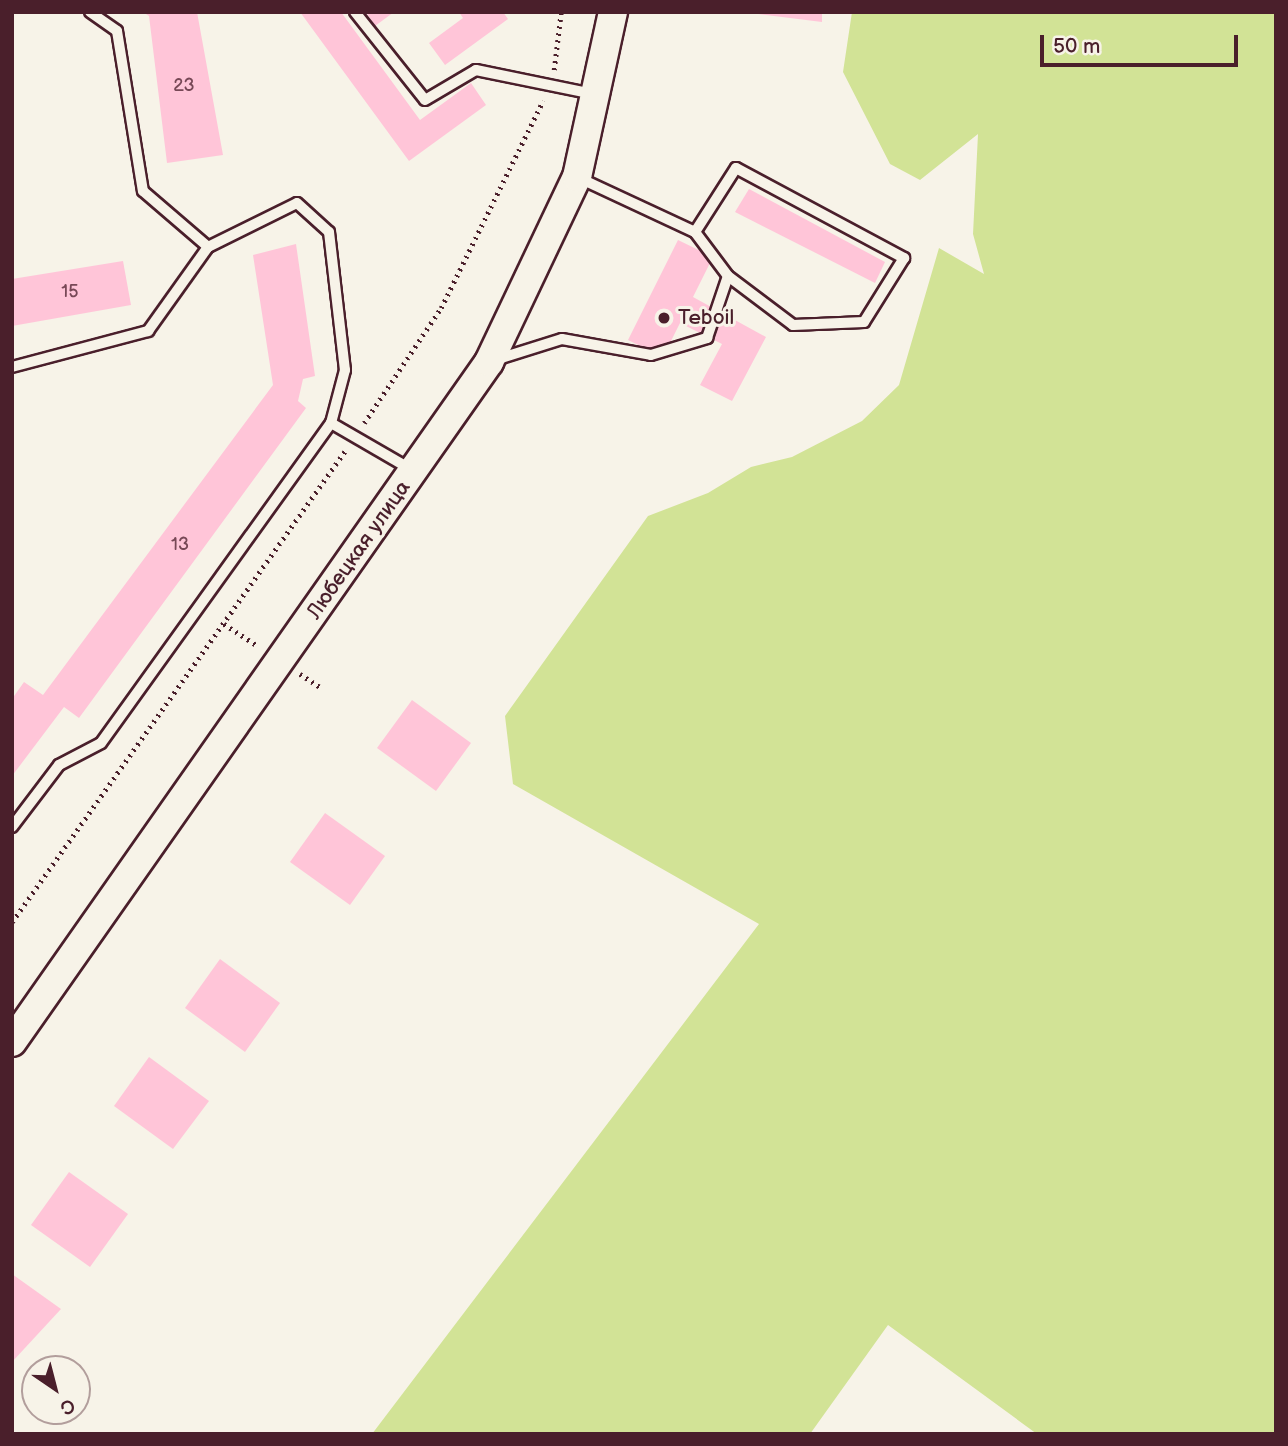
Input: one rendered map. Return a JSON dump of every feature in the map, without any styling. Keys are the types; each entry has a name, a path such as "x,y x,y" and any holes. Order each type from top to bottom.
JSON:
{"street":[{"name":"Любецкая улица","path":"16,1029 414,472 489,362 577,177 598,95 612,12"}],"lane":[{"path":"90,12 117,31 143,191 208,247"},
{"path":"355,12 425,100 476,70 598,95"},
{"path":"577,177 695,232 727,276 793,325 864,323 904,258 736,169 695,232"},
{"path":"12,367 16,362 148,331 208,247 297,203 329,232 345,370 331,423 101,743 59,765 12,827"},
{"path":"489,362 562,339 651,355 707,338 727,276"},
{"path":"331,423 414,472"}],"green space":[{"path":"852,12 1276,12 1276,1434 1037,1434 888,1325 810,1434 372,1434 759,924 513,784 505,716 648,516 708,493 751,467 792,457 862,421 899,385 939,248 984,274 973,234 978,134 920,180 890,164 843,72"}],"building":[{"path":"143,12 197,12 223,155 167,163 149,16"},
{"path":"300,12 341,12 420,120 471,83 486,105 409,161"},
{"path":"366,12 394,12 375,26"},
{"path":"459,12 503,12 508,19 445,65 429,43 463,18"},
{"path":"743,12 822,12 822,22"},
{"path":"749,189 885,262 875,283 735,212"},
{"path":"678,240 713,257 693,297 766,337 732,401 700,385 722,344 680,323 663,357 628,340"},
{"path":"296,244 315,376 303,379 298,401 306,408 79,718 64,707 12,776 12,699 24,682 43,695 273,385 253,255"},
{"path":"123,261 131,305 12,326 12,279"},
{"path":"412,700 471,743 436,791 377,748"},
{"path":"325,813 385,856 350,905 290,862"},
{"path":"220,959 280,1003 245,1052 185,1008"},
{"path":"149,1057 209,1101 173,1149 114,1106"},
{"path":"69,1172 128,1214 90,1267 31,1225"},
{"path":"12,1274 61,1309 12,1362"}],"place":[{"name":"Teboil","path":"664,318"}]}
